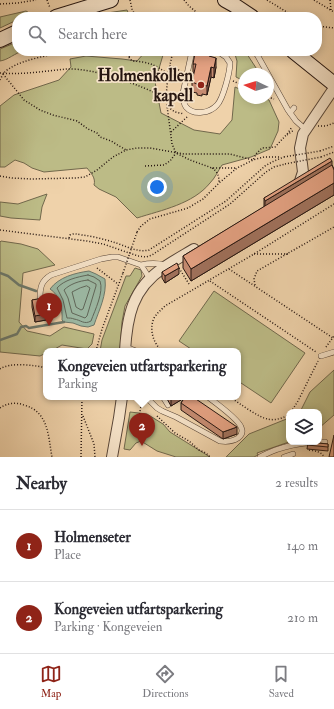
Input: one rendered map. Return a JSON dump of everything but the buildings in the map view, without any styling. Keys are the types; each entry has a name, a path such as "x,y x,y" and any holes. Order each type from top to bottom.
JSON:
{"main road":[{"path":"72,12 111,0"},
{"path":"225,0 244,12"},
{"path":"0,40 12,34"},
{"path":"300,56 334,84"}],"street":[{"path":"288,193 305,179 300,144 300,125 334,88"},
{"path":"125,348 127,327 131,310 142,288 150,279 166,266 202,245"},
{"path":"112,457 122,400"}],"lane":[{"path":"191,56 183,93 183,100 186,107 196,113 209,110 216,106 223,94 230,66 228,59 224,56"},
{"path":"258,56 279,89 290,113 300,125"},
{"path":"290,113 294,108"},
{"path":"40,298 41,286 47,277 93,261 118,257 142,265 156,263 166,266"},
{"path":"142,265 150,279"},
{"path":"321,356 334,352"},
{"path":"148,400 162,411 183,420 220,441 231,442 239,437 242,430 238,422 212,400"},
{"path":"165,400 168,405"},
{"path":"260,457 269,452 291,445 325,442"},
{"path":"284,457 293,454"}],"path":[{"path":"0,4 36,0"},
{"path":"130,0 134,12"},
{"path":"184,0 196,12"},
{"path":"267,0 287,12"},
{"path":"314,0 334,12"},
{"path":"330,0 330,10"},
{"path":"322,27 334,28"},
{"path":"0,80 3,74 15,65 47,56"},
{"path":"130,56 132,61 144,61 155,65 168,74"},
{"path":"172,56 168,74 166,98 172,144 176,153 217,171 219,183"},
{"path":"170,66 187,74"},
{"path":"0,74 34,73 69,69 89,71 109,76 166,98"},
{"path":"3,74 24,100 40,110 77,121 88,129 97,133 100,137 111,141 126,150"},
{"path":"229,80 238,84"},
{"path":"167,106 175,112 190,114 171,132"},
{"path":"315,126 326,126 334,123"},
{"path":"285,136 290,134 300,125"},
{"path":"253,160 262,148 275,147 291,129 300,125"},
{"path":"97,348 118,284 137,232 141,226 150,219 188,208 203,199 237,168 253,160 264,157 284,157 320,151 334,146"},
{"path":"0,176 31,179 85,177 97,170 113,157 126,150 137,148 150,148 190,154 230,154 253,160"},
{"path":"0,230 69,238 103,244 138,256 146,257 152,255 230,204 266,172 274,167 321,157 334,152"},
{"path":"145,166 164,165 170,161 176,153"},
{"path":"69,238 73,233 110,241 138,251 143,252 149,250 226,201 265,166 284,157"},
{"path":"212,168 237,168"},
{"path":"159,348 153,338 152,329 153,320 161,310 334,204"},
{"path":"256,286 254,279 257,271 334,227"},
{"path":"254,254 288,254"},
{"path":"93,261 98,268 118,284"},
{"path":"179,268 189,284"},
{"path":"229,268 332,338 334,336"},
{"path":"209,280 321,356 293,409"},
{"path":"0,369 3,366 14,365 43,367"},
{"path":"81,457 82,400"},
{"path":"141,441 139,412 144,400"},
{"path":"235,400 269,419 282,418 286,416"},
{"path":"0,408 8,404 15,403 35,409 40,414 47,429 52,457"},
{"path":"82,414 94,444 95,457"},
{"path":"156,416 175,433 189,441 210,457"},
{"path":"306,450 319,452 323,454 324,457"}],"shaded area":[{"path":"127,10 128,12 114,12"},
{"path":"12,14 12,22 0,28 0,17"},
{"path":"12,44 12,56 0,61 0,49"},
{"path":"86,56 137,61 142,56 163,56 155,82 161,113 194,130 220,134 232,120 235,87 238,88 238,104 271,104 279,122 278,131 270,149 251,157 222,165 212,181 195,196 167,209 137,218 116,197 94,185 94,178 87,168 44,172 15,160 5,167 0,167 0,106 14,95 59,80 71,67 70,59"},
{"path":"236,56 248,56 256,68 238,68 238,78 236,77 237,61"},
{"path":"47,194 42,207 40,220 0,216 0,202 18,204"},
{"path":"0,242 21,244 38,249 55,265 23,273 19,322 27,331 50,336 64,327 94,334 92,344 88,348 62,345 56,348 43,348 43,354 40,356 0,352"},
{"path":"135,268 141,270 142,276 125,306 120,348 101,348 102,340 126,276 130,276"},
{"path":"214,291 305,353 271,403 241,383 241,348 190,348 179,341"},
{"path":"334,370 334,415 322,425 322,409 302,409 310,392"},
{"path":"130,412 147,414 163,424 170,432 210,457 176,457 157,451 141,441 136,443 130,450 124,449"},
{"path":"286,419 286,443 257,453 258,455 254,457 226,457 249,434"}],"water":[{"path":"89,271 105,279 104,297 94,325 88,327 64,322 62,320 62,312 58,298 50,289 58,281 73,274"}],"waterway":[{"path":"0,273 8,276 19,285 36,291"},
{"path":"0,340 17,334 21,327 26,326 29,328 64,322"}],"place":[{"name":"Holmenkollen kapell","path":"201,85"},
{"name":"Holmenseter","path":"49,326"},
{"name":"Kongeveien utfartsparkering","path":"142,446"}]}
